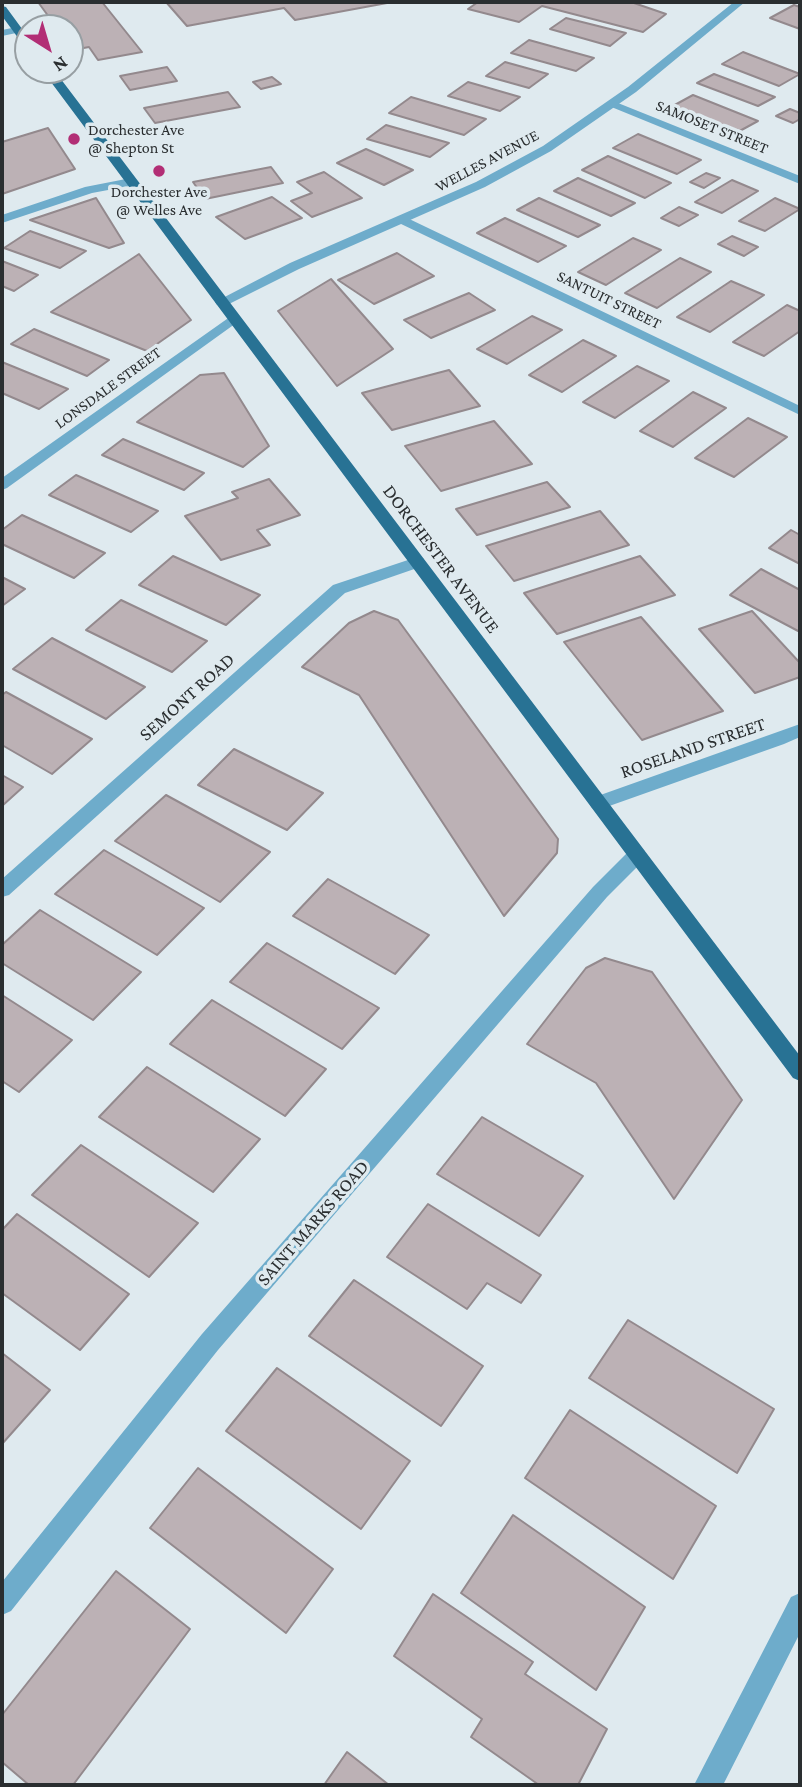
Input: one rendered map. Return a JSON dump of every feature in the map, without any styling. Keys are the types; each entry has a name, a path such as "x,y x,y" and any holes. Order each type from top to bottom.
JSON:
{"main road":[{"path":"2,9 14,25"},
{"name":"DORCHESTER AVENUE","path":"58,84 800,1072"}],"street":[{"name":"WELLES AVENUE","path":"222,302 314,255 403,220 517,166 613,104 740,2"},
{"name":"SAMOSET STREET","path":"613,104 800,180"},
{"path":"2,219 89,190 131,182"},
{"name":"SANTUIT STREET","path":"403,220 800,411"},
{"name":"LONSDALE STREET","path":"2,485 234,318"},
{"name":"SEMONT ROAD","path":"2,890 340,589 417,562"},
{"name":"ROSELAND STREET","path":"598,803 800,730"},
{"name":"SAINT MARKS ROAD","path":"2,1602 209,1342 600,892 637,855"},
{"path":"708,1785 800,1606"}],"building":[{"path":"38,2 102,2 142,52 98,60 89,47 84,48 84,14 47,14"},
{"path":"166,2 387,3 295,20 284,8 187,26"},
{"path":"478,2 631,2 666,14 643,32 542,6 519,22 468,9"},
{"path":"794,5 800,7 800,29 770,18"},
{"path":"566,18 626,33 610,46 550,29"},
{"path":"529,40 594,58 576,71 511,53"},
{"path":"743,52 800,74 779,86 722,64"},
{"path":"505,62 548,74 529,88 486,76"},
{"path":"167,67 177,81 130,90 120,76"},
{"path":"714,74 775,97 758,106 697,83"},
{"path":"272,77 281,84 261,89 253,82"},
{"path":"468,82 520,97 500,111 448,96"},
{"path":"228,92 240,107 155,123 144,108"},
{"path":"693,95 758,121 736,133 671,107"},
{"path":"411,97 486,119 464,135 389,113"},
{"path":"790,109 800,113 800,119 793,123 776,116"},
{"path":"386,125 449,143 430,157 367,139"},
{"path":"48,128 75,169 2,194 2,142"},
{"path":"638,134 701,160 677,174 613,148"},
{"path":"366,149 413,170 384,185 337,163"},
{"path":"608,156 671,183 645,198 582,170"},
{"path":"271,167 283,183 205,199 193,182"},
{"path":"324,172 362,198 312,217 291,201 312,193 297,182"},
{"path":"706,173 720,178 704,188 690,182"},
{"path":"578,178 635,203 611,216 554,191"},
{"path":"732,180 758,191 722,213 695,202"},
{"path":"272,197 302,218 245,239 216,217"},
{"path":"96,198 124,243 109,248 30,220"},
{"path":"539,198 600,225 578,237 517,210"},
{"path":"775,198 800,209 765,231 739,221"},
{"path":"679,207 698,215 679,226 661,218"},
{"path":"505,218 566,246 538,262 477,233"},
{"path":"30,231 86,251 60,268 4,248"},
{"path":"732,236 758,247 744,256 718,244"},
{"path":"633,238 661,250 606,285 578,272"},
{"path":"397,253 434,276 374,304 338,280"},
{"path":"139,254 191,320 147,351 51,312"},
{"path":"680,258 711,272 657,308 625,293"},
{"path":"2,261 38,275 14,291 2,286"},
{"path":"331,279 393,349 337,386 278,311"},
{"path":"731,281 764,295 710,332 677,317"},
{"path":"469,293 495,310 431,338 404,320"},
{"path":"787,305 800,311 800,331 764,356 733,342"},
{"path":"532,316 562,330 507,364 477,349"},
{"path":"34,329 109,360 87,376 11,344"},
{"path":"583,340 616,356 562,392 529,375"},
{"path":"2,362 68,389 39,409 2,393"},
{"path":"637,366 669,381 615,418 583,402"},
{"path":"449,370 480,406 392,430 362,393"},
{"path":"224,373 269,446 243,467 137,422 200,375"},
{"path":"693,392 726,408 673,447 640,431"},
{"path":"748,418 787,437 734,477 695,458"},
{"path":"494,421 532,464 441,491 405,446"},
{"path":"123,439 204,473 184,490 102,455"},
{"path":"76,475 158,511 131,532 49,495"},
{"path":"269,479 300,515 257,530 270,545 221,560 185,516 238,498 232,492"},
{"path":"547,482 570,507 477,535 456,509"},
{"path":"600,511 629,545 514,581 486,546"},
{"path":"22,515 105,553 74,578 2,544 2,530"},
{"path":"791,530 800,535 800,564 769,548"},
{"path":"173,556 260,595 226,625 139,585"},
{"path":"640,556 675,595 557,634 524,593"},
{"path":"761,569 800,590 800,632 730,595"},
{"path":"2,577 25,589 2,606"},
{"path":"121,600 207,641 172,672 86,630"},
{"path":"374,611 398,620 558,839 557,853 504,916 359,695 302,667 349,623"},
{"path":"752,611 800,663 800,677 755,693 699,629"},
{"path":"641,617 723,711 642,740 564,642"},
{"path":"52,638 145,687 106,719 13,669"},
{"path":"6,692 92,739 52,774 2,745 2,695"},
{"path":"234,749 323,793 287,830 198,785"},
{"path":"2,775 23,787 2,806"},
{"path":"166,795 270,852 220,902 115,841"},
{"path":"104,850 204,908 157,955 55,894"},
{"path":"328,879 429,935 395,974 293,916"},
{"path":"40,910 141,972 93,1020 2,963 2,945"},
{"path":"267,943 379,1008 342,1049 230,982"},
{"path":"605,958 652,972 742,1100 674,1199 596,1083 527,1044 586,968"},
{"path":"2,995 72,1040 19,1092 2,1081"},
{"path":"212,1000 326,1069 285,1116 170,1044"},
{"path":"147,1067 260,1139 213,1192 99,1117"},
{"path":"482,1117 583,1176 539,1236 437,1174"},
{"path":"81,1145 198,1223 149,1277 32,1195"},
{"path":"428,1204 541,1275 521,1303 487,1283 467,1309 387,1257"},
{"path":"17,1214 129,1294 80,1350 2,1293 2,1230"},
{"path":"354,1280 483,1366 441,1426 309,1336"},
{"path":"628,1320 774,1409 737,1473 589,1378"},
{"path":"2,1353 50,1390 2,1444"},
{"path":"277,1368 410,1461 361,1529 226,1431"},
{"path":"570,1410 716,1506 673,1579 525,1478"},
{"path":"198,1468 333,1569 286,1633 150,1528"},
{"path":"513,1515 645,1607 596,1690 461,1593"},
{"path":"116,1571 190,1629 73,1785 29,1785 2,1762 2,1715"},
{"path":"433,1594 533,1662 525,1674 607,1729 578,1785 539,1785 471,1737 482,1719 394,1656"},
{"path":"347,1752 389,1785 324,1785"}],"place":[{"name":"Dorchester Ave @ Shepton St","path":"74,139"},
{"name":"Dorchester Ave @ Welles Ave","path":"159,171"}]}
